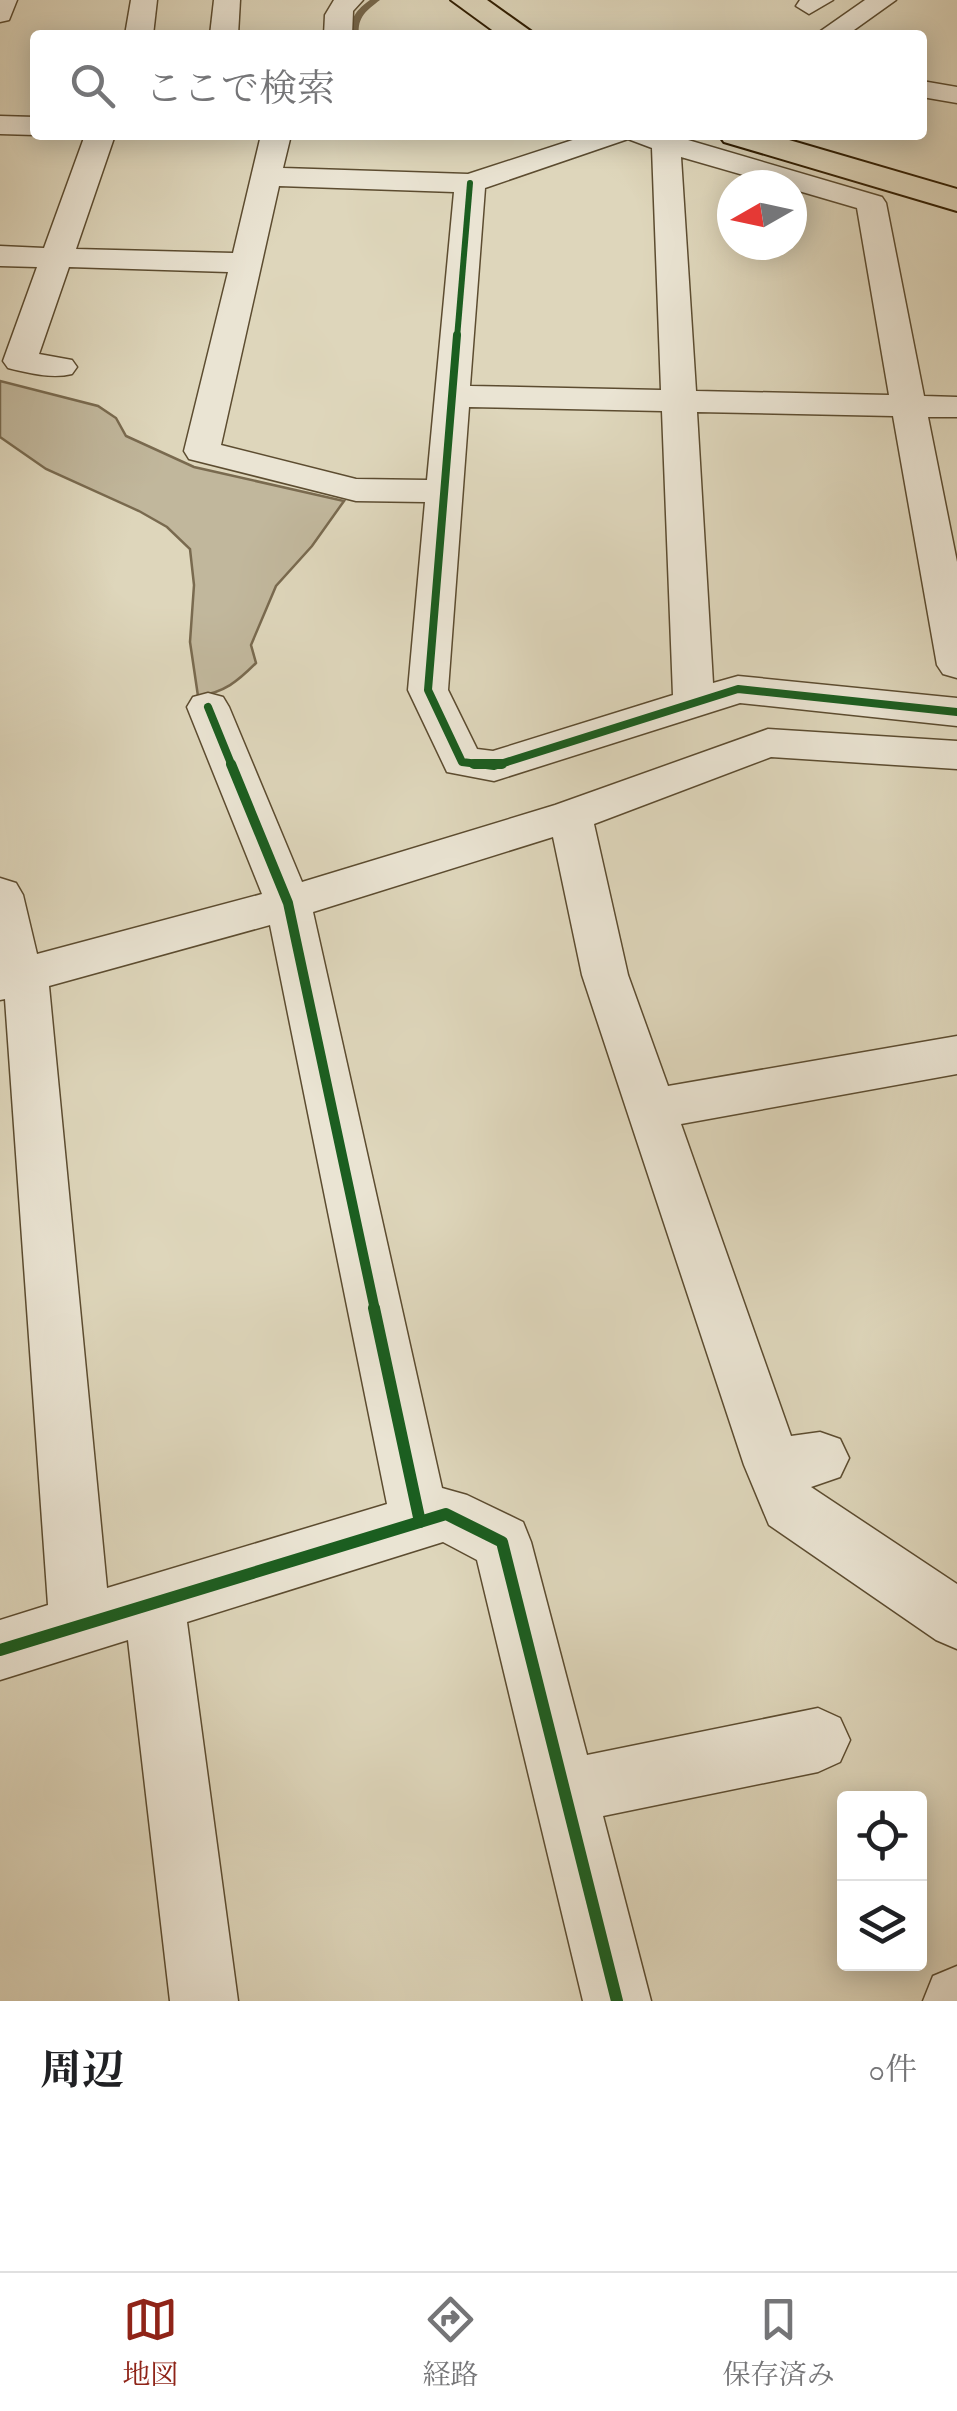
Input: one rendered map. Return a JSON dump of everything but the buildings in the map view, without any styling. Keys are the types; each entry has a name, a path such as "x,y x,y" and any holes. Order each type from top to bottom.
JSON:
{"main road":[{"path":"466,0 512,30"},
{"path":"753,140 957,200"}],"street":[{"path":"0,14 4,0"},
{"path":"139,30 144,0"},
{"path":"224,30 227,0"},
{"path":"337,30 336,18 342,5 350,0"},
{"path":"837,30 883,0"},
{"path":"927,77 957,82"},
{"path":"927,90 957,95"},
{"path":"0,125 30,126"},
{"path":"60,367 20,361 98,140"},
{"path":"275,140 202,452 356,490 446,491"},
{"path":"266,177 470,184 602,140"},
{"path":"653,140 679,401 694,703"},
{"path":"656,140 871,203 957,665"},
{"path":"470,184 428,690 462,762 494,766 738,689 957,712"},
{"path":"0,256 246,262"},
{"path":"454,396 957,407"},
{"path":"208,708 288,903 420,1522"},
{"path":"11,979 288,903 570,816 768,743 957,756"},
{"path":"570,816 605,975 652,1109 797,1462 790,1506 957,1619"},
{"path":"0,895 11,979 28,992 80,1625"},
{"path":"652,1109 957,1055"},
{"path":"0,1650 446,1514 502,1542 617,2001"},
{"path":"154,1603 204,2001"},
{"path":"564,1792 818,1740"}],"shaded area":[{"path":"0,381 98,406 116,418 126,436 194,467 344,501 312,546 276,586 251,645 256,663 237,681 198,696 190,642 194,585 190,549 167,527 46,469 0,437"}],"waterway":[{"path":"355,30 359,14 376,0"}],"cycle path":[{"path":"470,183 428,690 462,762 494,766 738,689 957,712"},
{"path":"208,707 288,903 420,1522"},
{"path":"0,1650 446,1514 502,1542 617,2001"}]}
